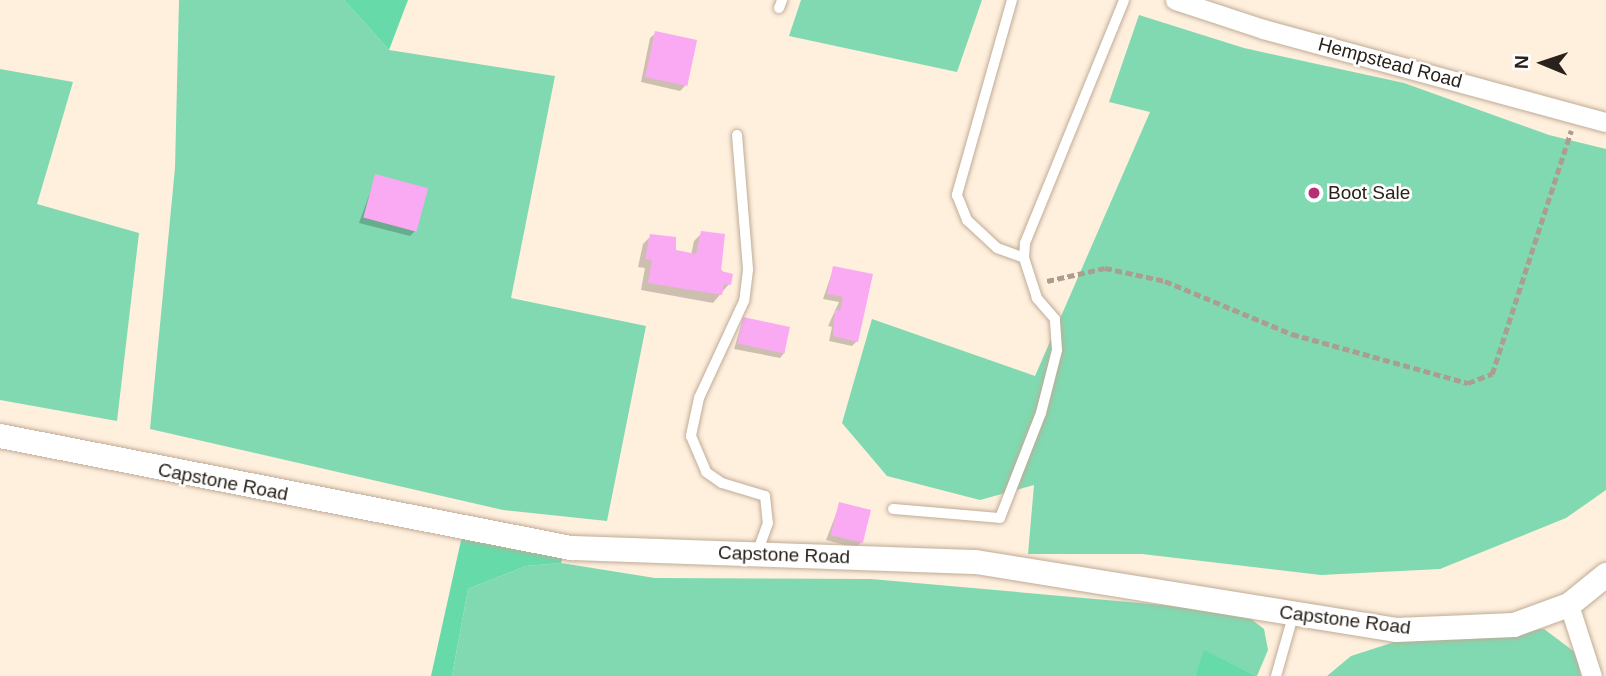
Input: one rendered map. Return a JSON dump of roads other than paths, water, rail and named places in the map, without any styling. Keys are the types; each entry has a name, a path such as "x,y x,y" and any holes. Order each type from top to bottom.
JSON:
{"street":[{"name":"Hempstead Road","path":"1175,0 1263,29 1606,122"},
{"name":"Capstone Road","path":"0,436 571,548 976,562 1170,590 1293,616 1395,629 1454,631 1514,625 1569,605 1606,575"},
{"path":"1569,605 1592,676"}],"lane":[{"path":"1012,0 957,195 967,220 977,230 997,248 1024,258"},
{"path":"893,509 1000,517 1041,413 1056,350 1055,319 1037,298 1024,258 1033,215 1124,0"},
{"path":"737,135 748,270 744,301 699,398 691,436 706,472 722,483 765,496 770,506 768,523 757,554"},
{"path":"1276,676 1293,616"}],"place":[{"name":"Boot Sale","path":"1314,193"}]}
